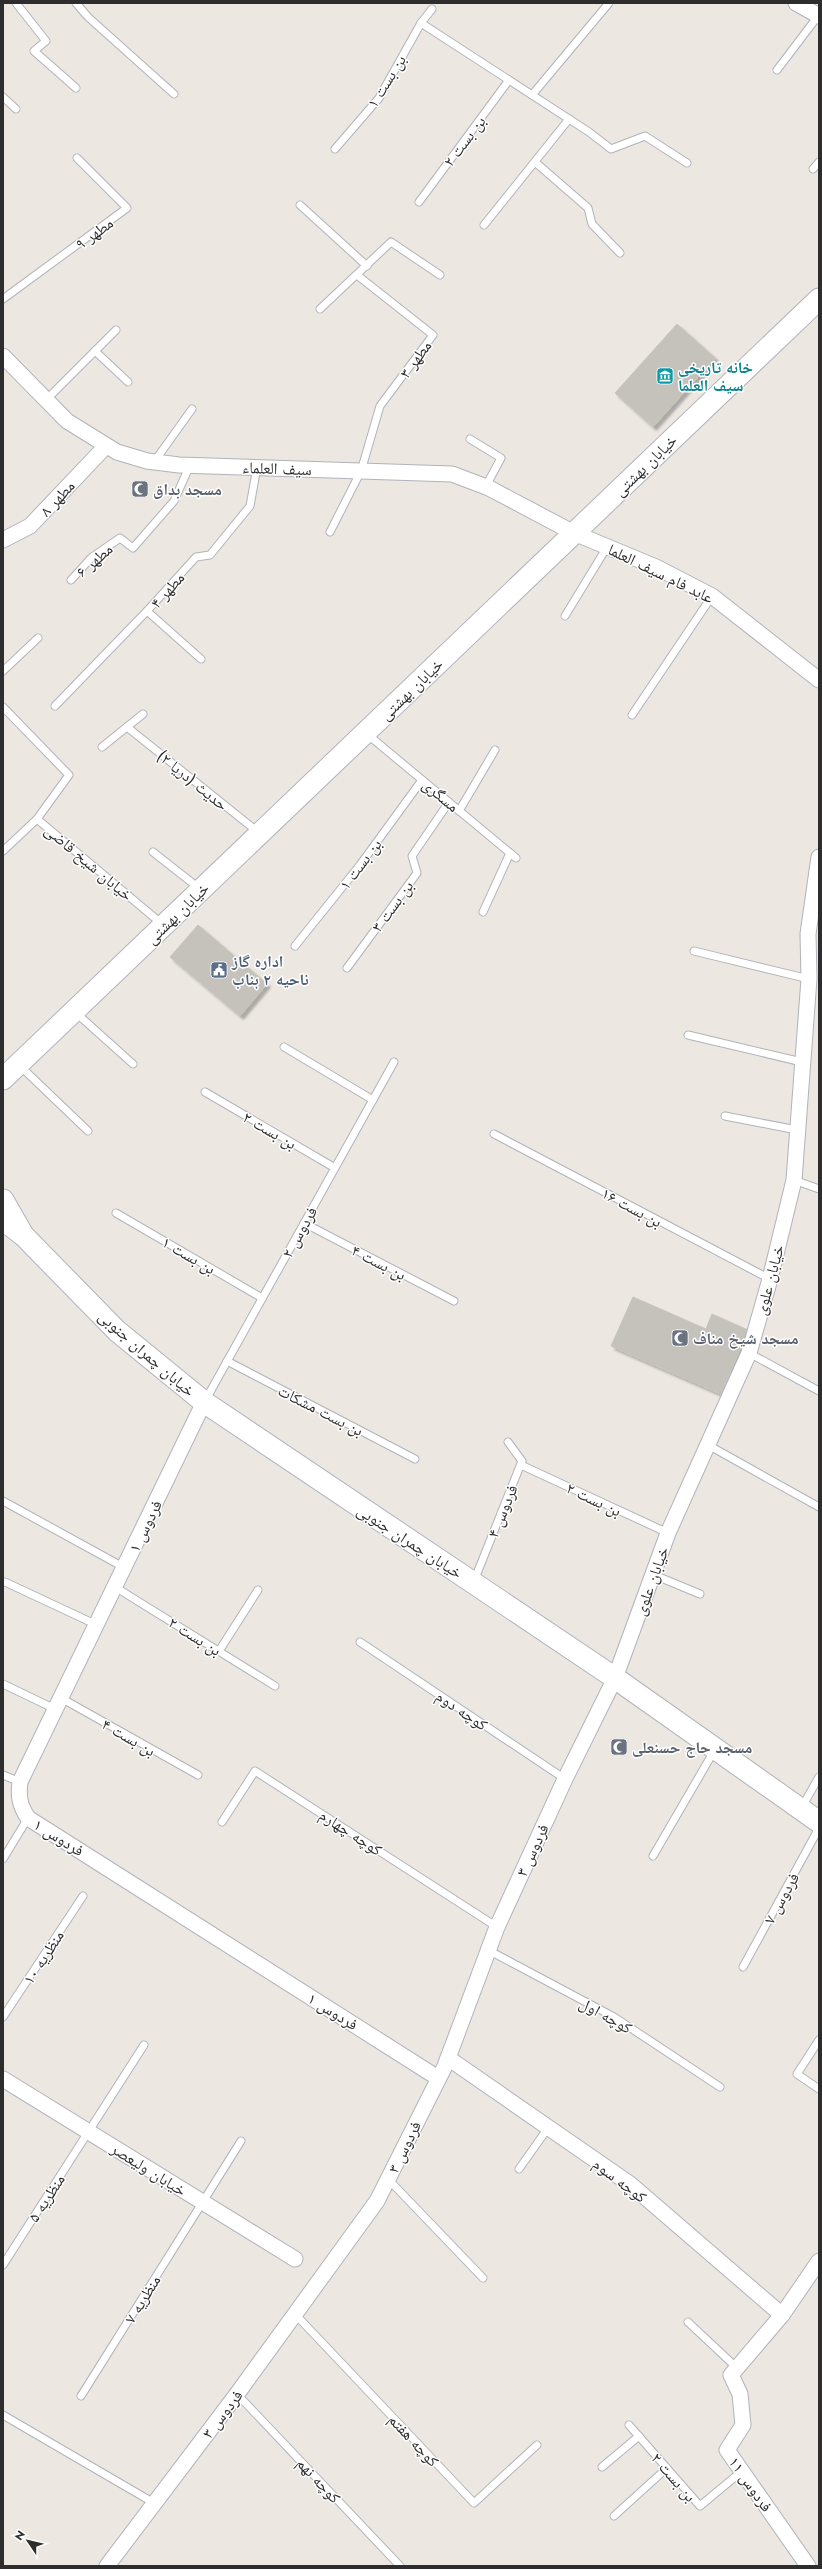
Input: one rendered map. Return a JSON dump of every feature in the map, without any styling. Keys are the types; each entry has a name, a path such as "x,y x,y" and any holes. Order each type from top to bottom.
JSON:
{"main road":[{"name":"خیابان بهشتی","path":"3,1078 819,299"},
{"name":"خیابان چمران جنوبی","path":"3,1200 23,1235"},
{"name":"خیابان چمران جنوبی","path":"3,1220 23,1235 117,1331 204,1402 615,1678 819,1822"}],"street":[{"path":"796,3 819,16"},
{"name":"سیف العلماء","path":"3,356 67,421 106,446 124,455 154,462 190,465 452,474 486,486 574,533"},
{"name":"مطهر ۸","path":"3,540 30,526 106,446"},
{"name":"عابد فام سیف العلما","path":"574,533 656,567 712,596 819,680"},
{"name":"خیابان علوی","path":"615,1678 654,1575 668,1533 749,1353 770,1279 794,1180 819,857"},
{"name":"فردوس ۱","path":"204,1402 125,1568 20,1782 18,1794 21,1808 28,1818 438,2078"},
{"name":"فردوس ۳","path":"107,2566 237,2394 377,2200 448,2058 497,1927 565,1778 615,1678"},
{"name":"کوچه سوم","path":"448,2058 630,2184 782,2315"},
{"name":"خیابان ولیعصر","path":"3,2079 295,2259"},
{"path":"737,2368 782,2315 819,2261"},
{"name":"فردوس ۱۱","path":"737,2368 731,2375 740,2394 743,2425 727,2450 808,2566"}],"lane":[{"path":"16,3 46,41 34,51 76,88"},
{"path":"76,3 88,17 174,94"},
{"path":"532,95 609,3"},
{"name":"بن بست ۱","path":"335,149 379,98 421,23 432,9"},
{"path":"777,70 819,16"},
{"path":"421,23 590,132 611,149 645,136 687,163"},
{"name":"بن بست ۲","path":"419,202 509,80"},
{"path":"3,97 16,109"},
{"path":"484,225 569,119"},
{"name":"مطهر ۹","path":"3,299 127,208 77,158"},
{"path":"535,162 588,208 592,224 620,254"},
{"path":"813,169 819,162"},
{"path":"300,205 366,266"},
{"path":"320,309 357,276 391,242 440,275"},
{"name":"مطهر ۳","path":"357,276 432,335 380,406 361,471"},
{"path":"46,400 116,330"},
{"path":"95,351 128,382"},
{"path":"154,462 192,409"},
{"path":"470,439 501,458 486,486"},
{"name":"مطهر ۶","path":"71,580 91,558 120,538 133,548 174,502 190,465"},
{"name":"مطهر ۴","path":"55,706 196,558 210,555 250,506 257,467"},
{"path":"330,532 361,471"},
{"path":"565,616 607,546"},
{"path":"632,714 712,596"},
{"path":"147,611 201,659"},
{"path":"3,671 38,638"},
{"name":"خیابان شیخ قاضی","path":"3,707 69,775 36,819 164,925"},
{"path":"102,747 143,714"},
{"name":"حدیث (دریا ۲)","path":"127,727 260,834"},
{"name":"مسگری","path":"365,732 516,858"},
{"path":"459,811 495,750"},
{"name":"بن بست ۱","path":"295,946 360,865 422,780"},
{"name":"بن بست ۳","path":"347,968 417,873 412,856 449,802"},
{"path":"3,852 36,819"},
{"path":"153,852 201,890"},
{"path":"483,912 510,853"},
{"path":"694,951 809,979"},
{"path":"74,1011 133,1064"},
{"path":"688,1035 802,1062"},
{"path":"284,1047 373,1100"},
{"name":"فردوس ۲","path":"204,1402 394,1062"},
{"path":"18,1064 88,1131"},
{"name":"بن بست ۲","path":"205,1092 335,1168"},
{"path":"725,1116 797,1130"},
{"name":"بن بست ۱۶","path":"494,1134 770,1279"},
{"path":"794,1180 819,1189"},
{"name":"بن بست ۱","path":"116,1213 262,1298"},
{"name":"بن بست ۴","path":"304,1224 454,1302"},
{"path":"749,1353 819,1391"},
{"name":"بن بست مشکات","path":"227,1361 416,1459"},
{"name":"فردوس ۴","path":"474,1583 522,1461 508,1442"},
{"path":"708,1445 819,1507"},
{"name":"بن بست ۲","path":"521,1465 668,1533"},
{"path":"3,1501 125,1568"},
{"path":"654,1575 700,1594"},
{"path":"5,1582 97,1625"},
{"name":"بن بست ۲","path":"115,1587 275,1686"},
{"path":"219,1651 258,1590"},
{"name":"کوچه دوم","path":"360,1642 565,1778"},
{"name":"بن بست ۴","path":"3,1684 58,1704 198,1775"},
{"path":"653,1856 716,1748"},
{"name":"کوچه چهارم","path":"222,1822 255,1771 497,1927"},
{"path":"3,1775 20,1782"},
{"path":"801,1809 819,1777"},
{"path":"3,1859 28,1818"},
{"name":"فردوس ۷","path":"743,1967 819,1828"},
{"name":"منظریه ۱۰","path":"3,2018 83,1896"},
{"name":"کوچه اول","path":"488,1950 614,2017 720,2087"},
{"path":"819,2040 797,2074 819,2089"},
{"name":"منظریه ۵","path":"3,2265 144,2045"},
{"path":"519,2169 548,2128"},
{"name":"منظریه ۷","path":"81,2396 240,2141"},
{"path":"388,2179 483,2278"},
{"name":"کوچه هفتم","path":"295,2314 474,2503 537,2445"},
{"path":"688,2322 737,2368"},
{"name":"کوچه نهم","path":"237,2394 400,2566"},
{"path":"3,2415 154,2503"},
{"name":"بن بست ۲","path":"629,2425 700,2506 742,2471"},
{"path":"602,2467 639,2436"},
{"path":"614,2516 667,2468"}],"building":[{"name":"خانه تاریخی سیف العلما","path":"677,324 715,358 653,427 615,393"},
{"name":"اداره گاز ناحیه ۲ بناب","path":"198,925 267,984 240,1016 170,957"},
{"name":"مسجد شیخ مناف","path":"633,1297 706,1329 712,1314 748,1330 721,1394 611,1346"}],"place":[{"name":"خانه تاریخی سیف العلما","path":"665,376"},
{"name":"مسجد بداق","path":"140,489"},
{"name":"اداره گاز ناحیه ۲ بناب","path":"219,970"},
{"name":"مسجد شیخ مناف","path":"680,1338"},
{"name":"مسجد حاج حسنعلی","path":"619,1747"}]}
